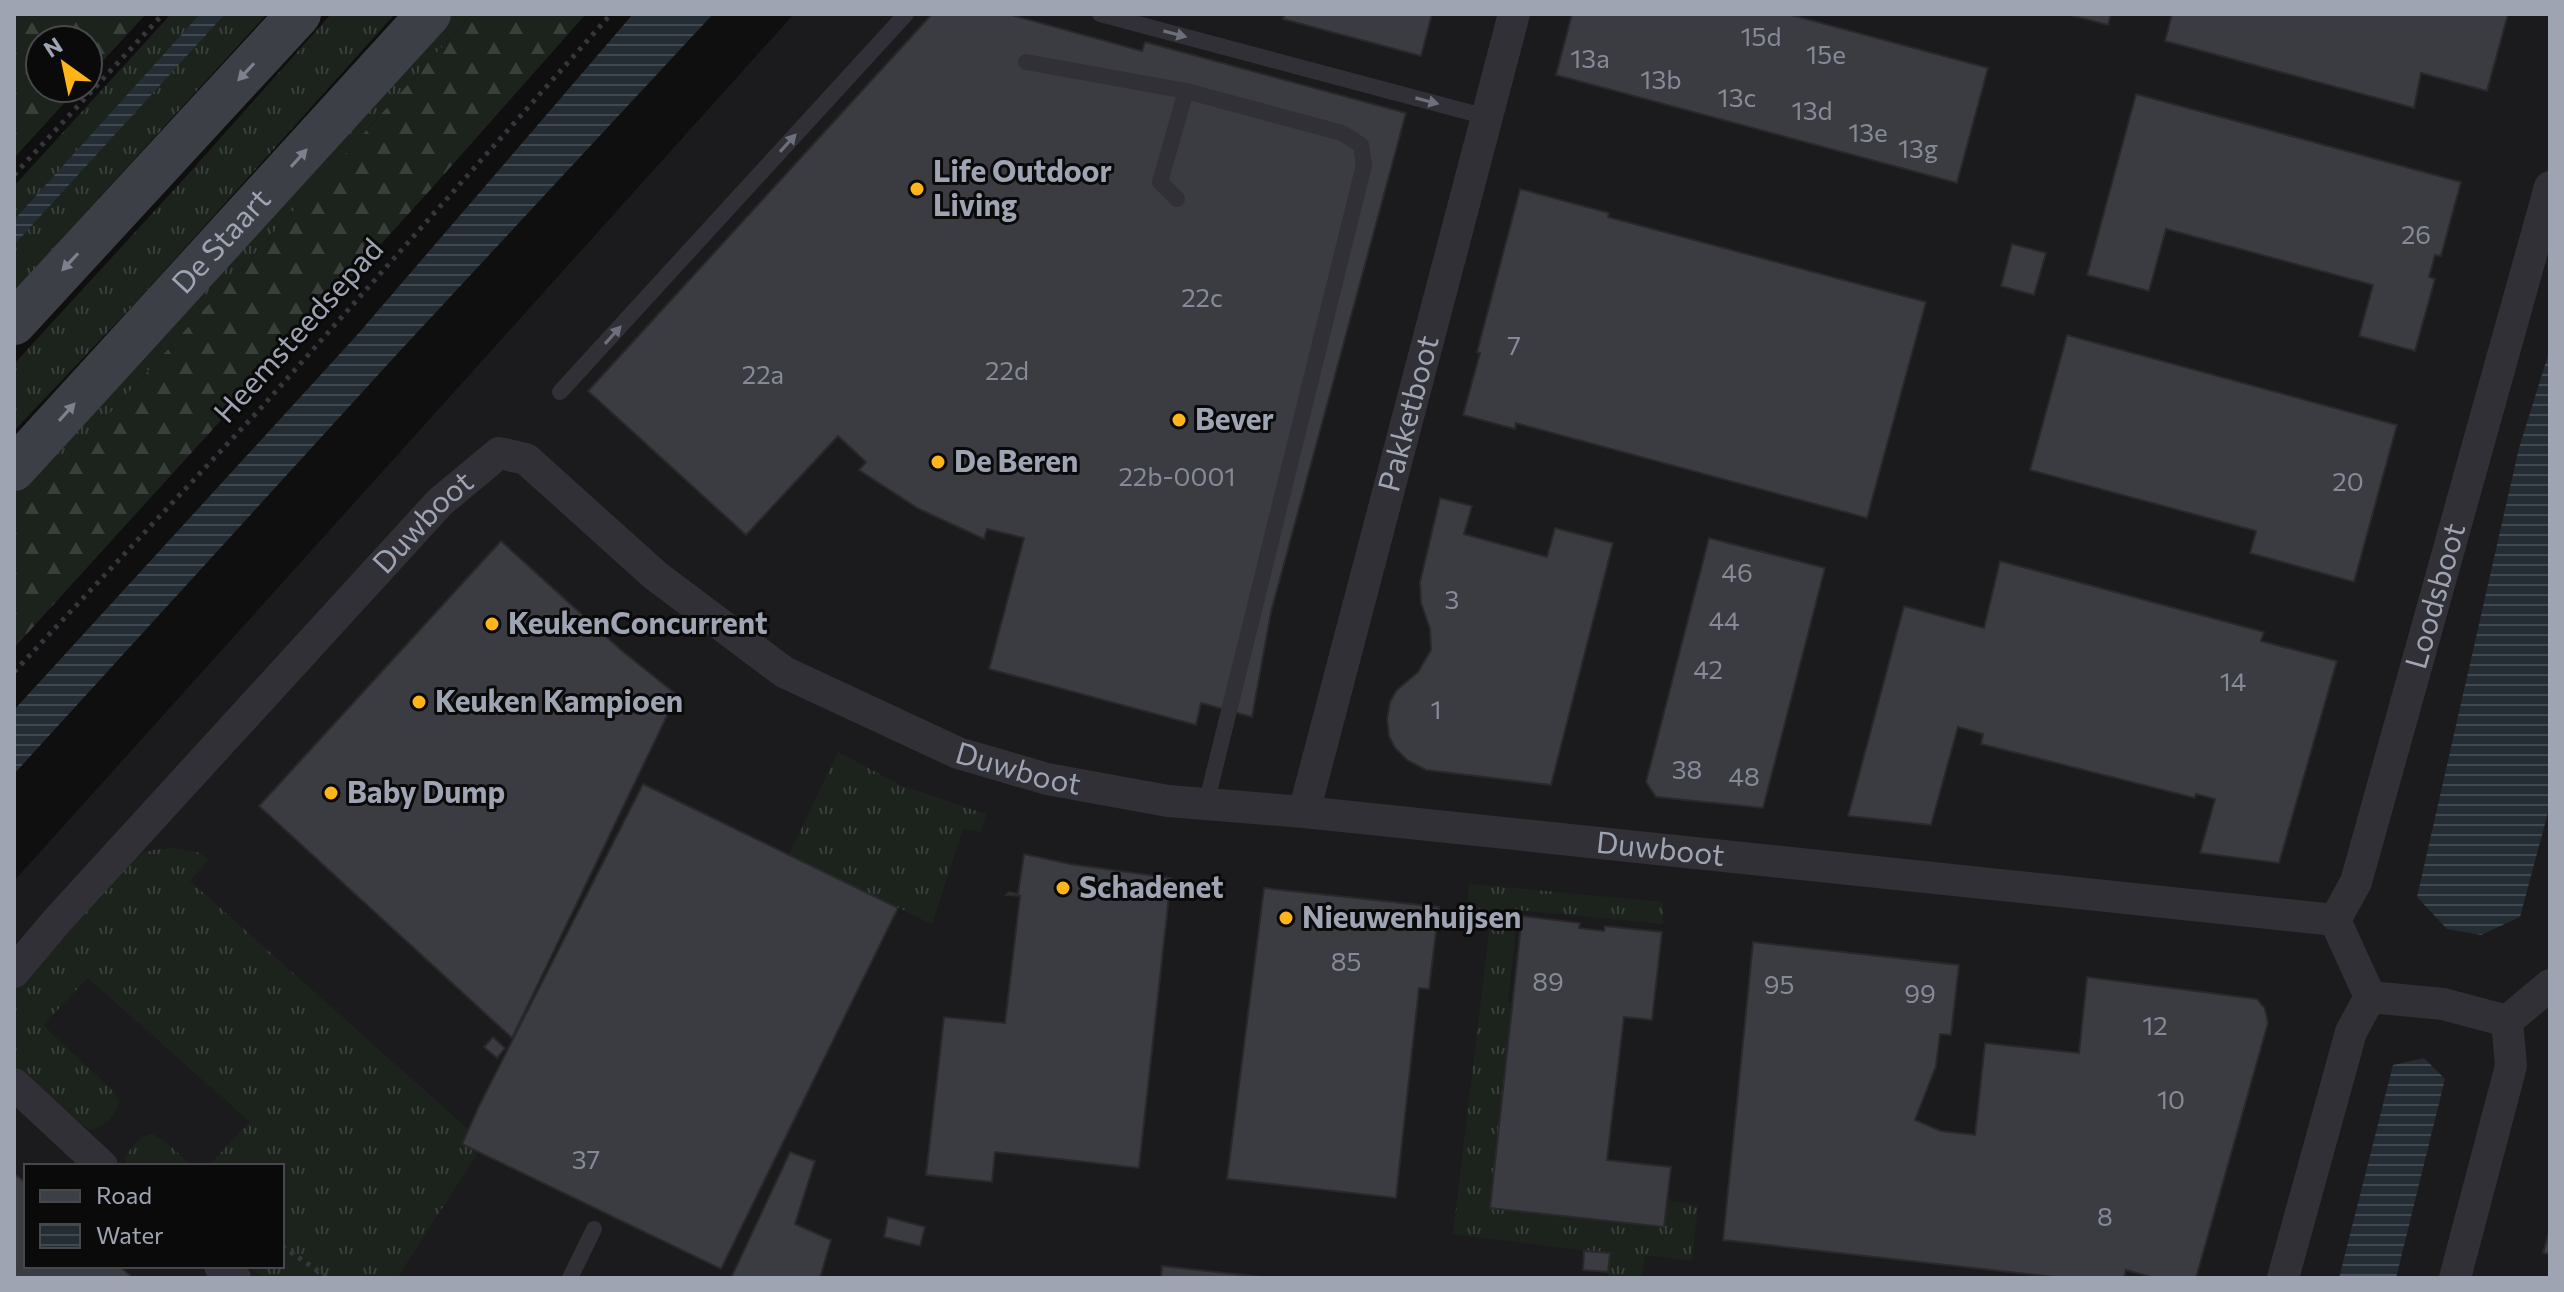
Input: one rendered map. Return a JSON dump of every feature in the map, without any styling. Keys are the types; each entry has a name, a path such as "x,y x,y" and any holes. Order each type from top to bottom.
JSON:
{"main road":[{"path":"14,323 299,14"},
{"name":"De Staart","path":"14,469 429,14"}],"street":[{"name":"Pakketboot","path":"1304,812 1514,14"},
{"name":"Loodsboot","path":"2335,920 2356,882 2550,187"},
{"name":"Duwboot","path":"14,972 56,922 440,502 499,453 526,459 656,576 784,672 958,753 1047,779 1168,801 1304,812 2335,920"},
{"path":"2335,920 2370,997"},
{"path":"2507,1021 2550,985"},
{"path":"2370,997 2443,1004 2507,1021"},
{"path":"2283,1278 2351,1032 2370,997"},
{"path":"2455,1278 2511,1066 2507,1021"},
{"path":"14,1084 100,1164"}],"lane":[{"path":"560,392 906,14"},
{"path":"1100,14 1487,117"},
{"path":"1026,62 1186,91 1342,133 1361,145 1364,165 1206,804"},
{"path":"1177,199 1160,182 1186,91"},
{"path":"570,1278 594,1229"}],"path":[{"path":"14,175 163,14"},
{"name":"Heemsteedsepad","path":"14,672 261,408 611,14"},
{"path":"284,1247 328,1278"}],"shaded area":[{"path":"794,14 2550,14 2550,1278 14,1278 14,881"}],"green space":[{"path":"14,14 146,14 104,60 104,24 24,24 24,104 63,104 14,158"},
{"path":"171,14 267,14 14,291 14,186 89,104 104,104 104,87"},
{"path":"331,14 395,14 138,300 14,431 14,364"},
{"path":"450,14 472,14 14,519 14,487"},
{"path":"472,14 586,14 14,648 14,519"},
{"path":"838,752 900,785 986,814 981,832 963,829 932,924 789,855"},
{"path":"172,848 197,852 209,859 190,881 469,1130 462,1144 479,1151 397,1278 265,1278 251,1268 284,1268 284,1164 210,1164 250,1122 88,978 43,1025 119,1100 109,1120 90,1130 14,1065 14,987 133,856"},
{"path":"1469,884 1663,902 1663,924 1518,910 1508,1002 1512,1003 1490,1208 1664,1227 1668,1200 1698,1206 1692,1261 1645,1255 1641,1278 1608,1278 1609,1254 1453,1234 1491,916 1467,912"},
{"path":"152,1134 166,1142 190,1164 126,1164 125,1159 142,1137"}],"water":[{"path":"200,14 225,14 14,245 14,220"},
{"path":"633,14 713,14 14,774 14,710 358,334"},
{"path":"2550,349 2550,805 2520,917 2481,935 2447,929 2417,897 2519,448"},
{"path":"2424,1058 2445,1079 2396,1278 2339,1278 2393,1065"}],"building":[{"path":"932,14 1008,14 1142,51 1145,42 1406,113 1271,612 1252,717 1201,703 1196,725 989,669 1024,538 987,529 984,539 919,509 859,470 866,462 838,436 746,535 588,391"},
{"path":"1285,14 1432,14 1421,56 1283,19"},
{"path":"1572,14 1788,14 1988,68 1957,183 1556,75"},
{"path":"2066,14 2111,14 2108,25"},
{"path":"2172,14 2508,14 2487,91 2421,73 2414,108 2165,41"},
{"path":"2136,94 2461,182 2441,256 2435,255 2429,277 2435,279 2415,351 2359,336 2373,285 2166,229 2149,291 2087,275"},
{"path":"1520,189 1609,213 1608,217 1926,302 1867,518 1516,423 1515,429 1463,415"},
{"path":"2012,244 2046,253 2034,295 2001,286"},
{"path":"2067,335 2397,425 2354,582 2250,553 2256,531 2030,470"},
{"path":"1440,498 1472,506 1464,534 1547,557 1555,528 1613,543 1551,785 1426,770 1407,760 1389,736 1387,719 1390,702 1396,691 1418,672 1431,650 1420,582"},
{"path":"1709,538 1825,568 1763,808 1656,797 1646,782"},
{"path":"501,541 621,650 677,695 512,1038 259,806"},
{"path":"2000,561 2264,632 2261,641 2337,661 2279,863 2200,853 2215,799 2196,794 2195,798 1981,744 1983,734 1958,727 1931,825 1848,816 1904,606 1984,628"},
{"path":"643,784 898,908 721,1269 462,1144"},
{"path":"1024,854 1070,864 1171,878 1139,1168 995,1152 992,1182 926,1175 944,1017 1005,1023 1020,896 1006,895 1009,892 1018,894"},
{"path":"1264,888 1439,907 1429,989 1419,988 1396,1198 1227,1179"},
{"path":"1522,916 1580,923 1579,928 1604,931 1605,926 1662,932 1652,1020 1624,1017 1607,1160 1671,1167 1664,1227 1490,1208"},
{"path":"1753,942 1959,965 1951,1035 1940,1034 1936,1066 1915,1120 1941,1131 1975,1135 1985,1043 2079,1053 2087,977 2257,999 2265,1009 2268,1023 2196,1278 2154,1278 2126,1270 2124,1278 2063,1278 1723,1240"},
{"path":"493,1037 505,1048 497,1058 484,1047"},
{"path":"790,1152 815,1161 795,1224 831,1240 820,1278 731,1278"},
{"path":"14,1173 24,1181 24,1268 121,1268 133,1278 14,1278"},
{"path":"888,1217 925,1227 920,1246 884,1237"},
{"path":"2550,1228 2550,1254 2543,1253"},
{"path":"1584,1251 1610,1253 1608,1272 1583,1270"},
{"path":"1162,1266 1271,1278 1161,1278"}],"place":[{"name":"Life Outdoor Living","path":"917,189"},
{"name":"Bever","path":"1179,420"},
{"name":"De Beren","path":"938,462"},
{"name":"KeukenConcurrent","path":"492,624"},
{"name":"Keuken Kampioen","path":"419,702"},
{"name":"Baby Dump","path":"331,793"},
{"name":"Schadenet","path":"1063,888"},
{"name":"Nieuwenhuijsen","path":"1286,918"}]}
